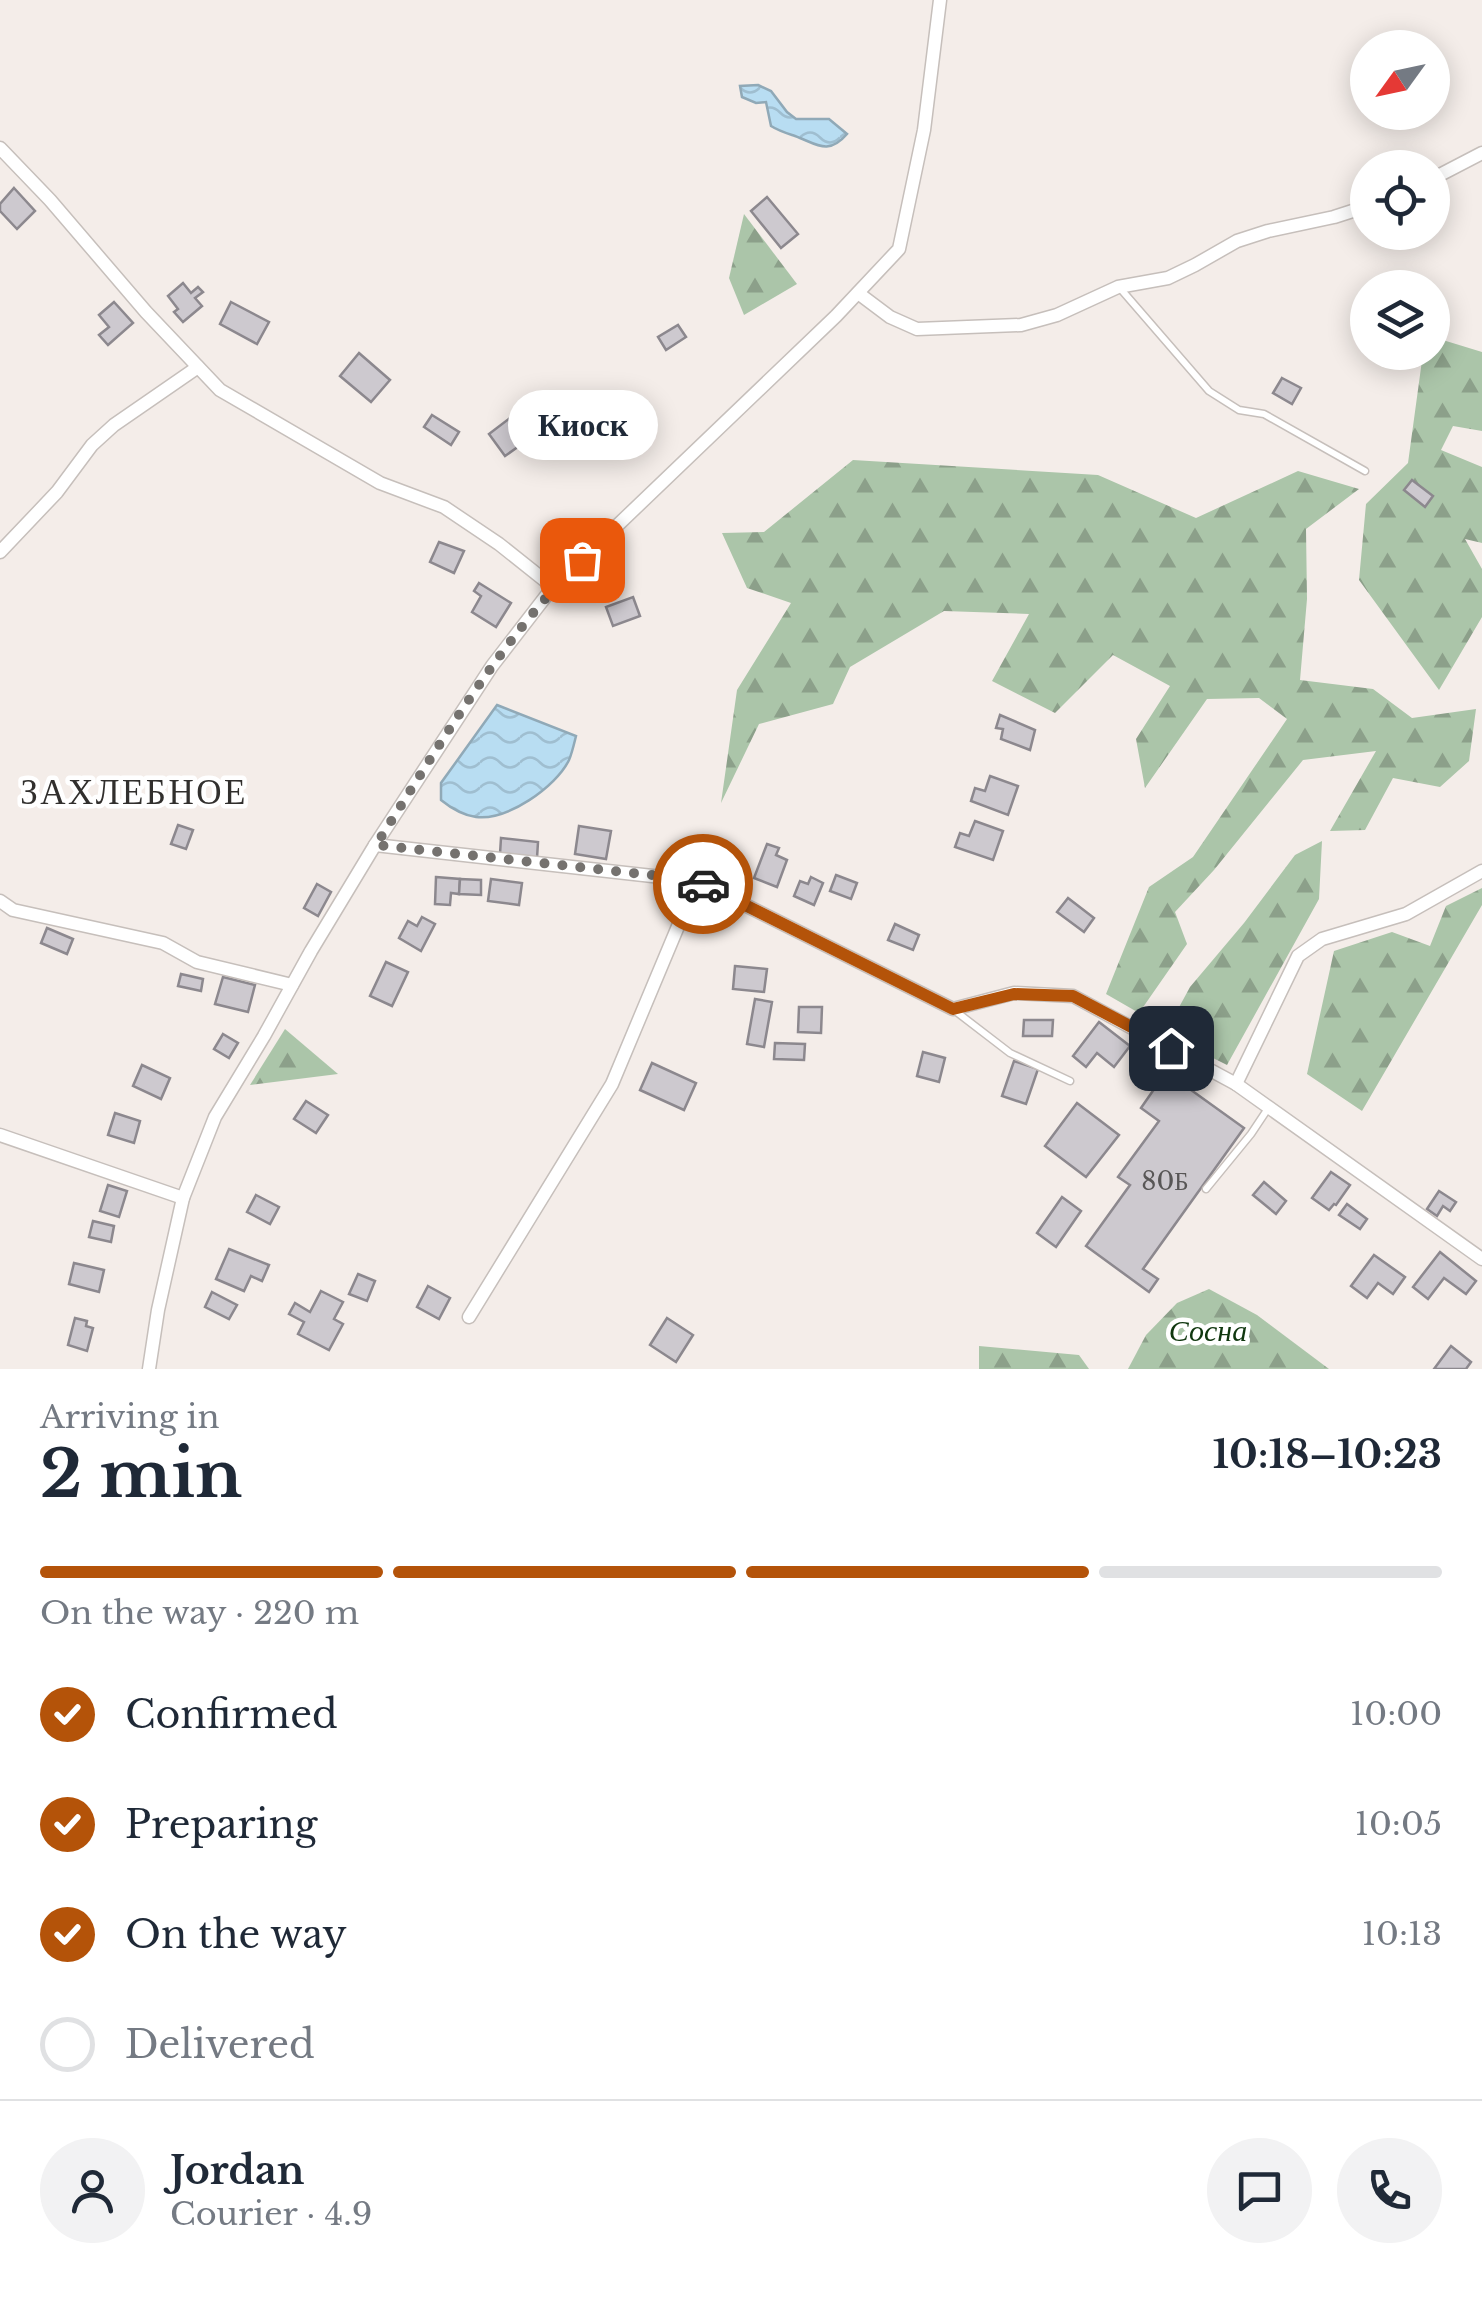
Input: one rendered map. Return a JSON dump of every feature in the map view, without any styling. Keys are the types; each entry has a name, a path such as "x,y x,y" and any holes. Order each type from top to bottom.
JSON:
{"street":[{"path":"149,1369 182,1198 216,1116 376,845 492,666 554,587 836,316 899,249 924,130 940,0"},
{"path":"0,148 220,390 380,484 444,506 554,587"},
{"path":"1450,170 1482,153"},
{"path":"858,293 890,317 917,329 1021,325 1056,315 1118,286 1168,278 1237,240 1350,212"},
{"path":"0,552 56,492 92,444 198,367"},
{"path":"376,845 697,880 953,1009 1014,994 1073,996 1236,1084 1482,1260"},
{"path":"1236,1084 1298,956 1322,939 1406,914 1482,871"},
{"path":"470,1317 612,1084 697,880"},
{"path":"0,901 13,910 163,942 197,962 292,986"},
{"path":"0,1135 182,1198"}],"lane":[{"path":"1118,286 1209,391 1239,410 1264,414 1365,471"},
{"path":"953,1009 1010,1053 1070,1081"},
{"path":"1206,1189 1269,1107"}],"green space":[{"path":"744,214 797,284 744,315 729,278"},
{"path":"1450,342 1482,352 1482,431 1453,426 1441,450 1482,467 1482,543 1465,539 1482,569 1482,617 1439,690 1359,580 1366,504 1408,463 1421,370 1450,370"},
{"path":"853,460 1098,475 1196,518 1298,471 1359,489 1306,529 1307,599 1300,680 1373,689 1412,718 1476,709 1469,761 1440,787 1393,778 1365,830 1330,831 1376,751 1303,760 1175,912 1187,944 1139,1013 1106,994 1149,887 1193,857 1287,719 1259,698 1207,699 1145,788 1136,739 1170,686 1113,655 1055,713 992,681 1029,614 944,611 850,667 833,704 759,724 721,803 737,690 791,603 747,588 722,533 764,532"},
{"path":"1322,841 1319,899 1227,1065 1147,1025 1154,1010 1177,1011 1190,987 1295,855"},
{"path":"1482,888 1482,905 1362,1111 1307,1074 1334,951 1392,932 1430,946 1446,906"},
{"path":"285,1029 338,1074 250,1085"},
{"name":"Сосна","path":"1209,1289 1257,1315 1329,1369 1128,1369 1146,1335 1177,1303"},
{"name":"Сосна","path":"979,1346 1079,1355 1089,1369 979,1369"}],"water":[{"path":"758,85 771,91 796,119 829,119 847,134 834,145 822,146 774,128 766,102 756,103 742,97 740,86"},
{"path":"497,705 576,736 563,770 542,791 502,814 471,816 441,800 441,783"}],"building":[{"path":"14,188 35,211 17,229 0,211 0,204"},
{"path":"767,197 798,234 781,248 751,211"},
{"path":"183,283 191,293 198,287 203,292 195,298 202,306 183,322 168,296"},
{"path":"114,302 133,323 108,345 99,335 109,327 99,315"},
{"path":"231,302 269,322 257,344 220,324"},
{"path":"678,325 686,337 666,350 658,337"},
{"path":"359,353 390,380 371,402 340,376"},
{"path":"1282,378 1301,388 1292,404 1273,393"},
{"path":"432,415 459,432 451,445 424,427"},
{"path":"510,418 516,426 511,429 522,444 505,456 489,434"},
{"path":"532,421 543,435 531,445 520,430"},
{"path":"1412,480 1433,496 1425,507 1404,490"},
{"path":"562,536 574,545 564,559 552,550"},
{"path":"439,542 464,551 454,573 430,562"},
{"path":"479,583 511,603 496,627 472,612 481,596 474,591"},
{"path":"633,597 640,616 613,626 606,607"},
{"path":"1000,715 1035,730 1030,750 1001,739 1003,729 996,728"},
{"path":"990,776 1018,786 1008,815 971,801 975,788 985,791"},
{"path":"975,821 1003,831 993,860 955,847 960,833 969,836"},
{"path":"178,825 193,830 186,849 171,844"},
{"path":"579,826 611,831 606,859 575,854"},
{"path":"501,838 538,842 537,858 500,854"},
{"path":"767,844 779,848 776,855 787,860 777,887 754,878"},
{"path":"836,875 857,883 851,899 830,891"},
{"path":"436,877 460,879 459,894 451,893 450,905 435,904"},
{"path":"811,877 823,883 814,905 794,896 800,881 808,884"},
{"path":"460,879 481,880 481,895 459,894"},
{"path":"491,879 522,883 519,905 488,901"},
{"path":"317,884 331,892 318,916 304,908"},
{"path":"1068,898 1094,918 1084,932 1057,912"},
{"path":"422,917 435,924 421,951 399,938 408,921 417,926"},
{"path":"895,924 919,935 913,950 888,940"},
{"path":"47,928 73,939 67,954 41,943"},
{"path":"386,962 408,972 392,1006 370,996"},
{"path":"735,966 767,969 764,992 733,989"},
{"path":"181,974 203,979 201,991 178,986"},
{"path":"223,977 255,985 248,1012 215,1004"},
{"path":"755,999 772,1002 764,1047 747,1044"},
{"path":"799,1007 822,1007 821,1033 798,1032"},
{"path":"1024,1020 1053,1020 1052,1036 1023,1036"},
{"path":"1099,1022 1130,1046 1114,1067 1097,1053 1086,1067 1073,1056"},
{"path":"223,1034 238,1043 229,1058 214,1049"},
{"path":"775,1043 805,1044 804,1060 774,1059"},
{"path":"923,1052 945,1058 939,1082 917,1076"},
{"path":"1014,1061 1038,1069 1026,1104 1002,1096"},
{"path":"652,1063 696,1083 684,1110 640,1090"},
{"path":"142,1065 170,1078 161,1099 133,1086"},
{"path":"1166,1072 1244,1128 1143,1269 1158,1279 1149,1292 1086,1246 1130,1185 1118,1177 1159,1121 1141,1108"},
{"path":"306,1101 328,1115 316,1133 294,1119"},
{"path":"1077,1103 1119,1135 1086,1177 1045,1146"},
{"path":"115,1113 140,1121 134,1143 108,1135"},
{"path":"1331,1172 1350,1185 1329,1210 1312,1198"},
{"path":"1264,1182 1286,1201 1276,1214 1253,1195"},
{"path":"108,1185 127,1191 119,1217 100,1211"},
{"path":"1439,1191 1456,1202 1450,1211 1443,1206 1437,1216 1427,1209"},
{"path":"256,1195 279,1207 270,1224 247,1212"},
{"path":"1062,1197 1081,1211 1056,1247 1037,1233"},
{"path":"1347,1204 1367,1219 1360,1229 1339,1215"},
{"path":"93,1221 114,1226 111,1242 89,1237"},
{"path":"229,1249 269,1265 262,1281 251,1276 244,1291 216,1279"},
{"path":"1440,1252 1476,1281 1466,1294 1444,1278 1428,1299 1413,1287"},
{"path":"1374,1255 1405,1277 1393,1294 1378,1283 1367,1298 1351,1286"},
{"path":"74,1263 104,1270 99,1292 69,1284"},
{"path":"358,1274 375,1281 367,1301 349,1294"},
{"path":"428,1286 450,1298 439,1319 417,1307"},
{"path":"321,1291 343,1302 334,1319 343,1324 329,1350 298,1334 304,1322 289,1314 295,1303 310,1312"},
{"path":"212,1292 237,1305 229,1319 205,1307"},
{"path":"75,1318 87,1321 86,1326 93,1328 87,1351 68,1345"},
{"path":"667,1318 693,1335 676,1362 650,1345"},
{"path":"1451,1346 1471,1362 1466,1369 1434,1369"}],"way so far":[{"path":"582,560 554,587 492,666 376,845 697,880 703,884"}],"place":[{"name":"Киоск","path":"582,560"}],"district":[{"name":"ЗАХЛЕБНОЕ","path":"134,792"}],"route":[{"path":"703,884 953,1009 1014,994 1073,996 1171,1048"}]}
